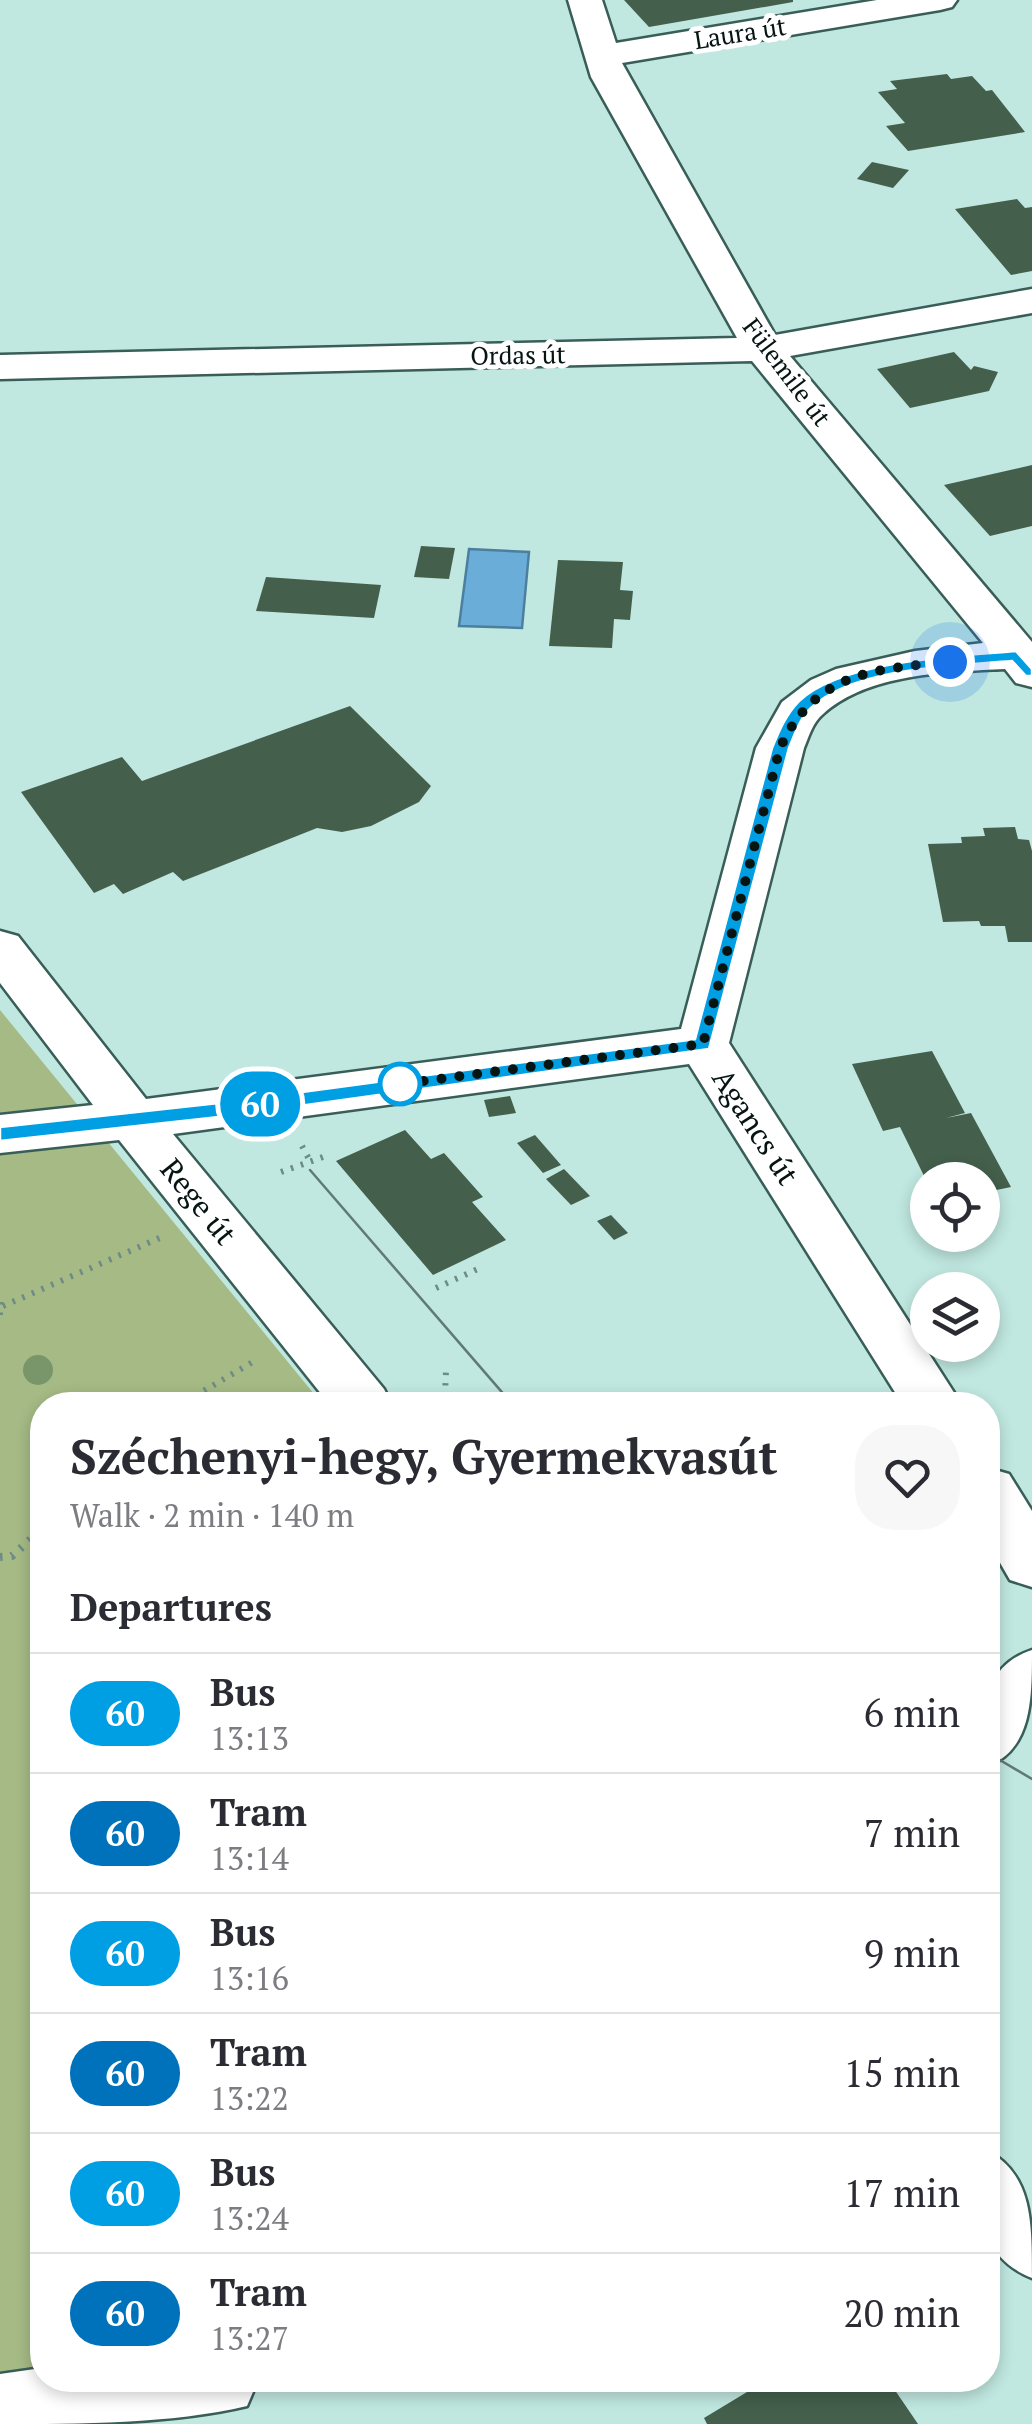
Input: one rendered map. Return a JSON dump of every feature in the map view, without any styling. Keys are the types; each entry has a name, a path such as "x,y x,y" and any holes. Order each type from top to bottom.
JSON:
{"street":[{"name":"Fülemile út","path":"586,0 600,56 762,349 1028,658"},
{"name":"Laura út","path":"600,56 940,0"},
{"name":"Ordas út","path":"0,366 762,349 1032,301"},
{"name":"Agancs út","path":"924,1392 703,1044 780,748 792,721 806,703 858,676 917,665 1028,658"},
{"name":"Rege út","path":"0,948 131,1119 352,1392"},
{"path":"0,1134 703,1044"},
{"path":"1000,1511 1032,1564"},
{"path":"1000,1723 1032,1676"},
{"path":"1000,2201 1032,2242"},
{"path":"0,2411 135,2392"}],"path":[{"path":"282,1172 323,1157"},
{"path":"0,1316 1,1304 209,1216"},
{"path":"436,1288 480,1268"},
{"path":"200,1392 306,1335"},
{"path":"445,1392 446,1370"},
{"path":"0,1556 12,1556 30,1540"}],"green space":[{"path":"0,1010 312,1392 30,1392 30,2374 0,2379"}],"water":[{"path":"469,549 529,552 522,628 459,626"}],"building":[{"path":"624,0 793,0 793,2 649,27"},
{"path":"947,74 951,79 972,76 986,91 992,90 1025,132 908,151 886,126 905,123 878,92 897,89 890,81"},
{"path":"872,162 909,170 893,188 857,179"},
{"path":"1017,199 1025,208 1032,207 1032,271 1011,275 955,209"},
{"path":"954,352 971,370 974,366 998,372 989,391 910,408 877,369"},
{"path":"1032,465 1032,526 990,536 944,485"},
{"path":"421,546 455,548 449,579 414,577"},
{"path":"558,560 623,562 620,590 633,591 630,620 614,619 612,648 549,646"},
{"path":"266,577 381,585 374,618 256,611"},
{"path":"350,706 431,786 419,802 371,826 342,832 317,828 183,881 173,872 123,894 114,884 94,893 21,792 122,757 142,781"},
{"path":"1015,827 1018,839 1029,840 1032,851 1032,942 1008,942 1005,926 981,926 979,921 943,922 928,844 962,843 961,837 985,836 983,828"},
{"path":"932,1051 965,1113 946,1118 971,1113 997,1162 917,1162 900,1127 883,1131 852,1064"},
{"path":"510,1096 516,1113 489,1117 484,1100"},
{"path":"405,1130 431,1159 444,1153 483,1197 472,1202 506,1240 433,1275 336,1161"},
{"path":"535,1135 561,1165 543,1173 517,1143"},
{"path":"1000,1167 1011,1187 1000,1189"},
{"path":"564,1169 590,1196 571,1205 546,1179"},
{"path":"611,1215 628,1233 614,1240 597,1221"},
{"path":"747,2392 896,2392 918,2424 707,2424 704,2418"}],"tram line":[{"path":"310,1170 502,1392"},
{"path":"1000,1760 1032,1779"}],"bus line":[{"name":"60","path":"0,1134 228,1109 703,1044 780,748 792,721 806,703 840,682 917,665 1016,656 1032,673"}],"route":[{"path":"400,1084 394,1085 703,1044 780,748 792,721 806,703 840,682 950,662"}]}
